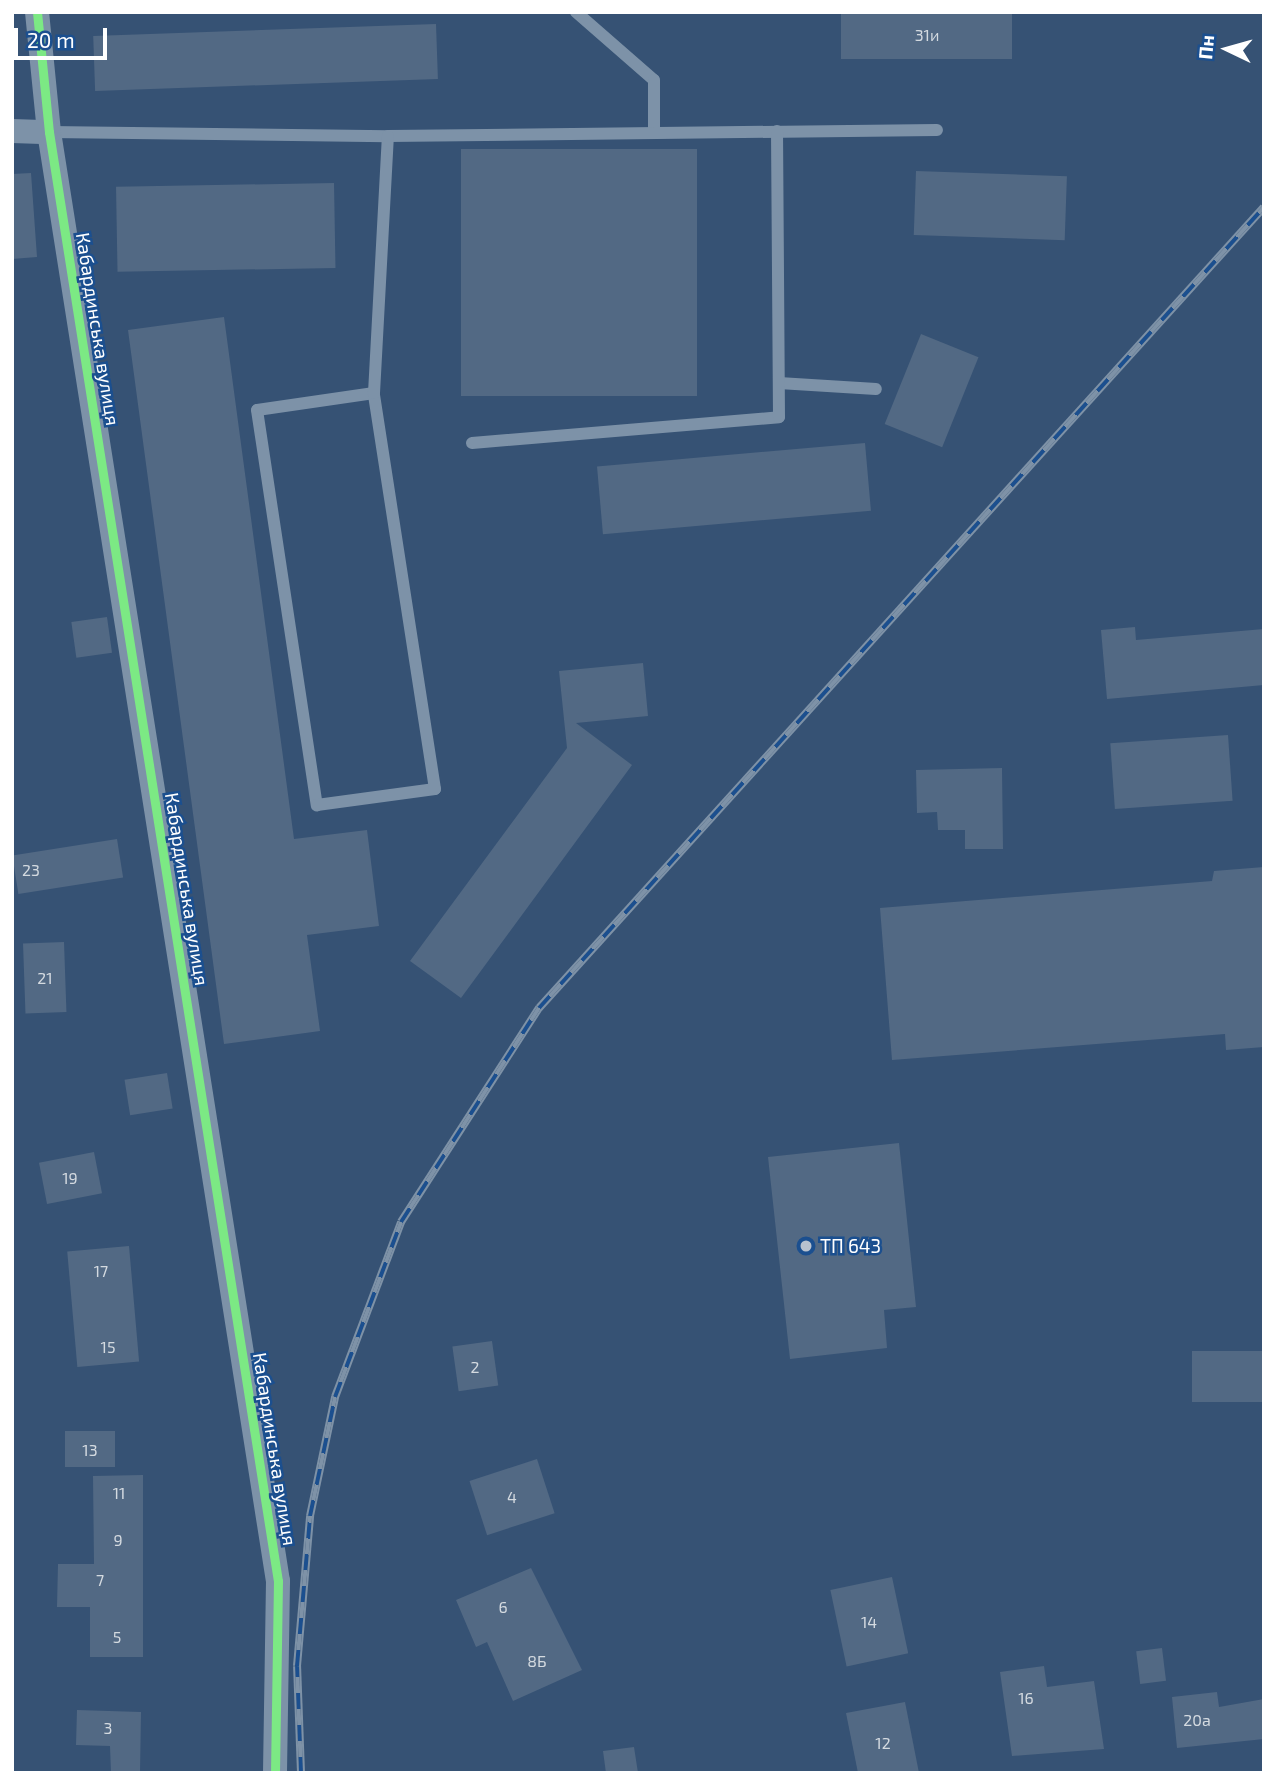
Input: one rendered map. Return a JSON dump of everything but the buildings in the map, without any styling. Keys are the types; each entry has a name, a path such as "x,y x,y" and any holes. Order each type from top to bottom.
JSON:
{"street":[{"name":"Кабардинська вулиця","path":"37,12 49,132 278,1581 275,1773"},
{"path":"12,131 49,132"}],"lane":[{"path":"576,12 654,80 654,132"},
{"path":"49,132 388,136 937,130"},
{"path":"472,443 779,417 777,131"},
{"path":"374,393 257,410 317,804 435,789 374,393 388,136"},
{"path":"779,383 876,389"}],"railway":[{"path":"301,1773 297,1666 310,1516 335,1397 401,1222 539,1008 1264,207"}],"cycle path":[{"path":"37,12 49,132 278,1581 275,1773"}],"place":[{"name":"ТП 643","path":"806,1246"}]}
